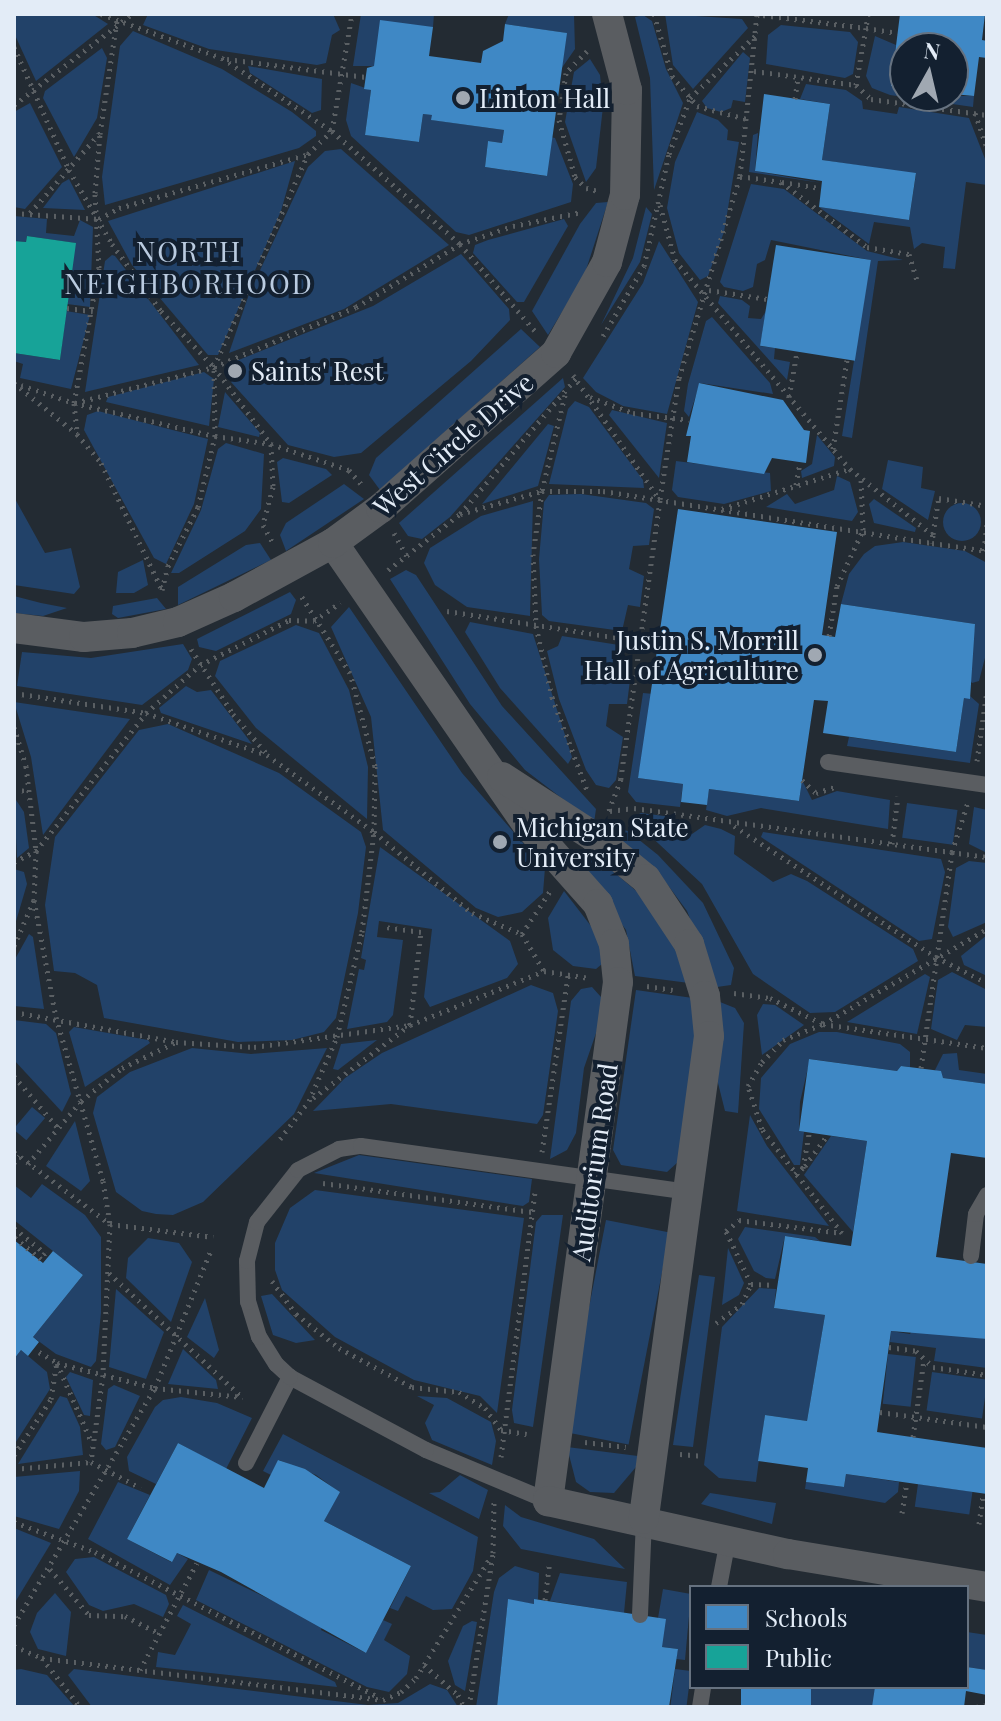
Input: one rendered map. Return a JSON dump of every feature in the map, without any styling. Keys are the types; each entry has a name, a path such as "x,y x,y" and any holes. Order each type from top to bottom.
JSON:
{"street":[{"name":"West Circle Drive","path":"14,628 84,637 178,622 287,568 333,543 381,508 556,353 603,273 625,195 628,101 607,14"},
{"name":"Auditorium Road","path":"333,543 527,824 598,904 614,944 618,982 548,1501"},
{"name":"Auditorium Road","path":"487,767 593,836 646,879 683,932 705,996 709,1036 644,1519"},
{"path":"548,1501 644,1519 728,1540 987,1587"}],"lane":[{"path":"828,762 981,784"},
{"path":"548,1501 426,1450 290,1377 267,1351 252,1320 247,1261 267,1204 298,1170 329,1153 361,1146 688,1192"},
{"path":"971,1256 976,1214 987,1195"},
{"path":"246,1463 290,1377"},
{"path":"640,1615 644,1519"},
{"path":"719,1585 728,1540"}],"path":[{"path":"101,14 118,23 222,58 366,77"},
{"path":"77,434 74,403 93,311 100,134 118,14"},
{"path":"14,105 132,14"},
{"path":"162,590 168,566 198,507 215,436 214,367 308,154 332,131 352,14"},
{"path":"654,14 672,76 690,98 708,112 747,119"},
{"path":"892,32 756,14 754,71 740,176 709,290 679,378 638,641 621,779 609,811 634,808 987,857"},
{"path":"856,85 868,14"},
{"path":"594,46 566,73 561,131 579,184 659,201 675,260 706,299 850,469 933,535"},
{"path":"14,47 69,170 135,278 214,367 271,444 273,487 263,525 314,621 350,673 375,766 374,832 362,932 337,1037 309,1101"},
{"path":"222,58 332,131 460,244 556,353 660,500"},
{"path":"754,71 856,85 871,99 987,115"},
{"path":"795,99 798,77"},
{"path":"975,113 987,148"},
{"path":"29,214 100,134"},
{"path":"14,213 99,219 119,208 308,154"},
{"path":"740,176 821,188"},
{"path":"781,182 867,247 909,254 918,283"},
{"path":"74,403 214,367 356,307 460,244 513,226 582,212"},
{"path":"709,290 767,299"},
{"path":"67,308 93,311"},
{"path":"789,397 797,352"},
{"path":"833,449 847,360"},
{"path":"14,383 74,403 215,436 271,444 349,470 381,508 407,556 314,621 289,620 200,665 146,713 36,851 14,862"},
{"path":"14,383 77,434 101,463 200,665 267,755"},
{"path":"565,394 542,491 533,554 536,626 552,697 588,793"},
{"path":"589,397 633,413 689,420"},
{"path":"796,485 800,462"},
{"path":"721,509 850,469"},
{"path":"829,636 837,586 863,530 861,477"},
{"path":"460,514 542,491 603,491 986,551 987,520"},
{"path":"932,543 939,498 987,506"},
{"path":"447,611 638,641"},
{"path":"921,1068 952,852 981,784 987,691"},
{"path":"14,693 146,713 267,755 374,832 472,913 522,934 544,971"},
{"path":"14,727 26,766 25,791 36,851 34,900 56,1017 81,1101 110,1224 103,1375 91,1441 91,1462"},
{"path":"14,789 25,791"},
{"path":"892,844 898,796"},
{"path":"730,823 936,957 987,983"},
{"path":"14,946 34,900"},
{"path":"386,927 421,932 410,1025"},
{"path":"716,1323 742,1304 751,1284 726,1231 739,1220 842,1233 762,1129 748,1086 783,1040 823,1024 987,929"},
{"path":"280,1139 309,1101 353,1063 410,1025 544,971 705,996 747,992 823,1024 925,1042 987,1048"},
{"path":"466,1707 493,1553 501,1430 568,975"},
{"path":"14,1012 56,1017 176,1042 254,1047 410,1025"},
{"path":"28,1164 81,1101 122,1068 176,1042"},
{"path":"14,1076 58,1128"},
{"path":"803,1168 809,1133"},
{"path":"795,1174 827,1136"},
{"path":"14,1163 16,1154 110,1224 213,1237"},
{"path":"314,1182 532,1212"},
{"path":"14,1228 45,1253 41,1259 14,1237"},
{"path":"14,1625 68,1541 155,1388 211,1250"},
{"path":"39,1352 57,1363 155,1388 243,1397 109,1273"},
{"path":"270,1275 275,1290 296,1314 339,1348 412,1387 459,1392 485,1408 501,1430 701,1456"},
{"path":"751,1284 774,1285"},
{"path":"889,1347 916,1351 933,1367 987,1375"},
{"path":"913,1437 924,1359"},
{"path":"57,1363 91,1441"},
{"path":"14,1455 51,1399 57,1363"},
{"path":"880,1412 987,1427"},
{"path":"14,1469 91,1462 141,1488"},
{"path":"902,1513 907,1483"},
{"path":"979,1524 983,1494"},
{"path":"14,1522 68,1541 383,1700"},
{"path":"14,1646 42,1658 383,1700 401,1692 424,1665 493,1553"},
{"path":"545,1600 550,1562"},
{"path":"140,1670 197,1563"},
{"path":"50,1569 89,1615 125,1616 159,1633"},
{"path":"42,1658 80,1707"},
{"path":"424,1665 458,1695 466,1707"},
{"path":"976,1707 987,1705"}],"shaded area":[{"path":"14,14 92,14 108,24 36,81 14,33"},
{"path":"148,14 333,14 340,30 332,35 326,63 317,65 209,49 143,25"},
{"path":"361,14 434,14 433,27 374,66 353,66"},
{"path":"509,14 574,14 575,49 559,72 566,33 505,24"},
{"path":"665,14 742,19 748,28 693,89 673,65"},
{"path":"643,15 652,21 666,69 683,103 654,190 650,78 635,17"},
{"path":"781,25 850,32 858,42 853,74 845,78 766,64 768,35"},
{"path":"133,31 222,69 292,112 316,131 316,136 299,148 105,205 102,177 120,46"},
{"path":"875,36 889,42 889,95 872,88 866,76"},
{"path":"102,48 107,58 97,118 74,157 43,98 45,91"},
{"path":"743,52 750,58 745,102 733,100 731,108 721,112 707,108 702,101"},
{"path":"590,59 600,75 603,107 596,168 586,182 565,122 574,72"},
{"path":"248,66 322,79 321,110 312,113 250,73"},
{"path":"351,83 371,90 365,135 419,142 423,114 432,115 432,120 504,130 502,143 488,141 485,167 546,176 550,137 555,138 573,184 571,202 469,235 456,232 351,136 346,120"},
{"path":"806,84 846,90 862,101 863,109 897,114 931,112 969,118 987,164 987,185 966,182 955,269 943,268 945,247 922,243 914,249 910,227 874,222 869,244 819,207 909,220 916,174 822,160 830,104 800,99"},
{"path":"969,96 974,96 973,107 969,106"},
{"path":"30,103 62,167 25,209 14,207 14,112"},
{"path":"697,112 718,120 728,130 727,140 739,142 724,232 708,276 700,280 679,253 667,208 675,162"},
{"path":"758,133 755,171 822,183 749,172 753,135"},
{"path":"341,149 449,245 344,309 229,353 249,294 308,167 325,151"},
{"path":"295,161 281,211 218,355 208,355 132,265 108,221"},
{"path":"69,179 85,210 43,208 62,183"},
{"path":"751,184 784,189 867,251 903,260 878,261 852,438 842,436 870,260 771,240 765,260 757,264 753,287 743,291 724,287 720,282"},
{"path":"608,202 584,276 548,335 532,311 580,224 596,203"},
{"path":"646,207 652,214 640,262 601,325 633,258"},
{"path":"14,216 47,219 46,233 74,236 80,220 93,227 90,307 67,304 75,243 27,236 26,242 14,241"},
{"path":"564,219 568,226 524,302 517,302 473,253 475,245 488,240"},
{"path":"659,241 698,302 667,414 623,406 596,392 583,378 643,283"},
{"path":"461,254 509,309 510,320 471,361 361,453 334,457 288,445 231,382 244,371 236,361 373,306"},
{"path":"112,255 199,365 85,392 105,261"},
{"path":"720,296 742,300 750,306 748,318 761,319 766,311 760,346 775,348 774,359 790,362 787,380 718,303"},
{"path":"66,311 90,315 71,389 20,378 23,364 14,361 14,353 60,360"},
{"path":"712,317 770,383 773,394 700,383 689,417 684,411 688,384 706,321"},
{"path":"521,329 540,347 380,490 369,475 376,458"},
{"path":"204,372 214,379 209,426 106,402 108,397"},
{"path":"563,378 565,387 450,517 422,539 408,536 399,523"},
{"path":"225,392 260,433 259,437 218,427"},
{"path":"575,401 589,407 643,480 644,488 549,484 568,409"},
{"path":"612,410 667,423 659,478 609,415"},
{"path":"98,411 208,439 194,504 166,564 154,558 84,430 87,415"},
{"path":"548,424 554,426 538,486 482,504"},
{"path":"817,435 835,457 834,466 802,478 801,471 812,464"},
{"path":"226,443 264,454 261,509 245,531 179,573 171,573 201,510 218,449"},
{"path":"283,458 326,469 332,475 289,503 282,502 277,462"},
{"path":"888,460 923,467 921,488 935,491 928,520 882,489"},
{"path":"676,461 770,473 771,491 724,504 678,497 672,490"},
{"path":"837,476 850,482 858,512 852,521 766,507 787,494 795,504 834,490"},
{"path":"344,484 364,499 286,551 280,535 286,523"},
{"path":"581,494 646,503 654,509 649,545 633,546 629,569 644,576 640,607 628,605 622,631 549,621 542,615 539,559 544,502 549,495"},
{"path":"14,497 45,553 71,548 80,587 74,594 14,585"},
{"path":"874,499 916,528 915,532 874,523 869,504"},
{"path":"533,501 530,616 467,607 435,585 424,563 430,548 481,516"},
{"path":"962,503 976,508 981,522 976,536 962,541 948,536 943,522 948,508"},
{"path":"903,542 965,551 987,563 987,650 979,681 972,683 968,677 975,624 841,604 849,574 864,554 875,546"},
{"path":"260,543 271,560 178,605 178,587 246,545"},
{"path":"143,560 148,585 134,593 116,593 118,572"},
{"path":"406,570 416,575 502,706 596,809 594,823 525,770 470,704 390,579"},
{"path":"290,592 296,600 291,614 216,651 199,647 197,639"},
{"path":"14,596 67,608 43,616 14,613"},
{"path":"157,598 166,609 118,618 112,614 113,606"},
{"path":"349,607 462,773 545,868 543,893 522,912 498,917 476,908 383,830 371,717 331,627"},
{"path":"470,622 533,634 572,757 568,764 500,688 465,632"},
{"path":"296,625 319,633 349,690 368,767 367,819 256,728 215,676 220,661"},
{"path":"562,636 619,645 618,670 631,672 627,704 609,704 606,726 623,737 616,780 609,788 596,785 586,770 559,699 547,651 558,646"},
{"path":"183,644 192,659 188,670 142,705 17,686 22,652 91,658"},
{"path":"186,686 197,692 211,690 252,744 161,713 159,708"},
{"path":"643,693 654,694 638,778 683,784 680,807 636,802 628,792"},
{"path":"970,696 979,704 970,763 847,746 849,737 956,752 964,698"},
{"path":"14,702 130,719 43,835 31,757"},
{"path":"168,724 279,773 361,832 366,847 358,913 336,1018 324,1032 292,1040 238,1042 104,1018 97,985 75,973 54,971 45,905 55,837 139,730"},
{"path":"802,780 812,800 837,791 890,800 888,829 761,808 727,816 706,810 709,789 799,801"},
{"path":"14,797 24,812 29,848 17,858"},
{"path":"907,803 958,810 953,845 902,838"},
{"path":"974,807 987,810 987,853 969,844"},
{"path":"641,813 672,817 692,834 705,825 735,836 734,854 773,882 791,874 807,881 913,949 918,961 835,1012 810,1013 753,974 702,884 631,818"},
{"path":"611,827 628,831 658,855 703,903 734,968 731,985 717,987 687,911 667,884 605,832"},
{"path":"763,832 941,859 945,872 932,939 919,941 761,837"},
{"path":"380,847 510,941 518,964 507,978 430,1007 424,997 432,929 379,921 377,937 403,940 393,1015 387,1022 347,1029 359,969 364,970 366,960 361,958"},
{"path":"592,854 640,894 673,938 689,983 635,976 626,930 581,868"},
{"path":"969,861 987,863 987,922 953,937 948,927 956,868"},
{"path":"14,869 24,872 27,884 14,928"},
{"path":"564,891 601,939 602,964 596,969 573,966 553,950 548,918"},
{"path":"29,934 33,937 44,1009 14,1006 14,961"},
{"path":"987,935 987,976 964,965 961,956"},
{"path":"952,972 987,990 987,1027 965,1025 957,1040 931,1029 938,980"},
{"path":"925,974 930,977 917,1034 847,1022"},
{"path":"531,985 553,993 558,1011 543,1115 537,1124 391,1104 313,1111 345,1078 382,1053"},
{"path":"592,987 601,997 604,1010 584,1068 576,1133 567,1150 550,1159 571,1001 581,989"},
{"path":"636,990 693,998 695,1043 678,1162 667,1172 621,1165 613,1150"},
{"path":"720,1002 735,1008 744,1023 738,1113 725,1111 718,1083"},
{"path":"763,1004 775,1005 804,1025 762,1055 757,1015"},
{"path":"14,1020 46,1024 56,1033 71,1094 62,1112 14,1060"},
{"path":"74,1027 148,1040 150,1043 85,1087 69,1032"},
{"path":"819,1032 837,1032 900,1044 910,1052 910,1067 901,1066 897,1071 810,1059 800,1102 799,1131 804,1132 800,1165 794,1165 759,1109 761,1078 790,1044"},
{"path":"377,1040 338,1070 333,1069 341,1044"},
{"path":"192,1048 251,1054 327,1048 294,1114 203,1202 173,1215 156,1214 142,1211 116,1192 93,1113 97,1097 130,1072"},
{"path":"957,1053 959,1070 987,1074 987,1084 943,1078 935,1070 943,1054"},
{"path":"32,1107 45,1118 26,1140 14,1128"},
{"path":"750,1115 767,1146 829,1226 737,1211"},
{"path":"75,1121 90,1181 81,1191 46,1166"},
{"path":"831,1136 867,1141 853,1232 804,1175"},
{"path":"359,1155 532,1179 529,1202 523,1206 314,1173"},
{"path":"42,1184 85,1215 101,1237 101,1313 96,1361 91,1367 56,1354 33,1337 83,1275 14,1220 14,1185 31,1198"},
{"path":"315,1190 524,1218 497,1413 480,1396 414,1380 335,1337 282,1290 275,1270 275,1243 290,1208"},
{"path":"542,1215 563,1215 533,1427 514,1423 512,1410 536,1222"},
{"path":"606,1220 670,1232 629,1444 565,1432"},
{"path":"745,1227 815,1237 820,1241 785,1236 775,1279 766,1278 754,1271 738,1239"},
{"path":"148,1238 179,1243 192,1262 171,1322 126,1278 128,1258"},
{"path":"728,1248 744,1283 739,1295 722,1305"},
{"path":"699,1275 715,1277 693,1447 673,1445"},
{"path":"759,1288 776,1289 774,1308 825,1315 807,1421 765,1415 756,1482 719,1478 704,1465 722,1327"},
{"path":"116,1289 164,1332 146,1379 109,1367"},
{"path":"272,1294 315,1340 296,1343 273,1335 261,1296"},
{"path":"205,1298 219,1350 214,1358 187,1337"},
{"path":"913,1329 987,1339 987,1368 934,1361 936,1348 890,1342 891,1331 910,1334"},
{"path":"183,1349 216,1380 218,1389 168,1384"},
{"path":"21,1350 47,1372 50,1389 14,1445 14,1359"},
{"path":"888,1354 916,1357 911,1407 883,1404"},
{"path":"70,1372 93,1380 90,1416 84,1415 66,1377"},
{"path":"932,1372 987,1380 982,1418 927,1411"},
{"path":"114,1385 140,1396 115,1447 106,1450 101,1444 108,1389"},
{"path":"60,1396 67,1398 80,1427 83,1455 18,1464"},
{"path":"417,1396 447,1398 491,1422 496,1441 492,1465 432,1440 425,1423 434,1405"},
{"path":"181,1397 217,1403 252,1418 226,1469 178,1443 156,1484 129,1471 127,1457 155,1407 163,1400"},
{"path":"283,1434 478,1537 473,1571 452,1609 433,1610 406,1596 398,1611 390,1608 411,1566 324,1521 339,1492 316,1475 279,1460 271,1475 263,1471"},
{"path":"567,1447 638,1456 636,1467 614,1493 590,1492 576,1482"},
{"path":"80,1471 79,1491 59,1529 14,1516 14,1477"},
{"path":"846,1474 899,1482 898,1492 885,1503 805,1489 806,1482 844,1487"},
{"path":"460,1475 488,1490 479,1519 429,1493 440,1492"},
{"path":"118,1482 150,1495 127,1539 171,1562 177,1553 188,1559 170,1585 88,1539"},
{"path":"918,1484 972,1492 969,1514 915,1507"},
{"path":"710,1493 776,1503 772,1524 701,1504"},
{"path":"505,1505 521,1517 594,1539 625,1569 521,1549 503,1526"},
{"path":"14,1528 51,1543 14,1604"},
{"path":"94,1557 166,1595 169,1604 163,1617 134,1604 103,1611 89,1605 66,1572 75,1559"},
{"path":"515,1566 539,1573 538,1599 534,1604 508,1600 497,1707 476,1707 494,1592 499,1578"},
{"path":"209,1570 323,1625 321,1630 366,1653 383,1620 392,1624 384,1640 410,1656 407,1674 389,1692 367,1687 196,1600"},
{"path":"560,1573 627,1582 624,1613 550,1601"},
{"path":"663,1589 689,1594 685,1660 676,1659 678,1649 662,1647 658,1618"},
{"path":"55,1593 71,1612 66,1656 38,1649 30,1632 37,1613"},
{"path":"183,1605 335,1682 337,1687 156,1667 158,1652 175,1655 191,1624 177,1616"},
{"path":"477,1622 465,1691 455,1685 448,1661 463,1626"},
{"path":"969,1632 987,1635 987,1670 969,1667"},
{"path":"74,1669 368,1705 398,1703 430,1684 447,1690 458,1707 92,1707 68,1675"},
{"path":"675,1669 689,1671 686,1707 670,1707"},
{"path":"14,1670 47,1675 75,1707 14,1707"},
{"path":"811,1689 875,1689 875,1707 811,1707"}],"building: Schools":[{"path":"900,14 985,14 982,40 987,41 987,58 979,57 974,96 969,96 969,32 898,32"},
{"name":"Linton Hall","path":"380,20 433,27 429,56 481,63 483,51 503,41 505,24 567,33 547,176 485,167 488,141 502,143 504,130 431,120 432,115 423,114 419,142 365,135 371,90 364,89 367,68 374,66"},
{"path":"764,94 830,104 822,160 916,173 909,220 819,207 822,181 755,171"},
{"path":"776,245 871,260 855,361 760,346"},
{"path":"699,383 783,400 804,430 810,431 806,463 772,458 764,474 687,462 691,436 686,436"},
{"name":"Justin S. Morrill Hall of Agriculture","path":"678,509 837,532 822,635 835,637 841,604 975,624 970,699 964,698 956,752 823,733 828,701 814,700 799,801 709,789 707,805 681,802 683,784 638,778"},
{"path":"809,1059 897,1071 901,1066 941,1071 943,1078 987,1084 987,1158 951,1153 936,1257 987,1264 987,1339 891,1331 877,1432 987,1448 987,1494 846,1474 844,1487 806,1482 808,1468 758,1461 765,1415 807,1421 825,1315 774,1308 785,1236 851,1246 867,1141 799,1131"},
{"path":"14,1240 43,1263 53,1251 83,1275 33,1337 39,1342 28,1356 21,1350 14,1359"},
{"path":"178,1443 264,1488 278,1460 305,1469 340,1492 324,1521 411,1566 366,1653 221,1572 177,1553 172,1562 127,1539"},
{"path":"508,1599 534,1604 534,1599 666,1619 662,1647 678,1649 669,1707 497,1707"},
{"path":"969,1667 987,1670 987,1695 966,1691 964,1707 872,1707 875,1689 969,1689"},
{"path":"741,1689 811,1689 811,1707 741,1707"}],"building: Public":[{"path":"27,236 76,243 60,360 14,353 14,241 26,242"}],"place":[{"name":"Linton Hall","path":"463,98"},
{"name":"Saints' Rest","path":"235,371"},
{"name":"Justin S. Morrill Hall of Agriculture","path":"815,655"},
{"name":"Michigan State University","path":"500,842"}],"district":[{"name":"NORTH NEIGHBORHOOD","path":"189,267"}]}
